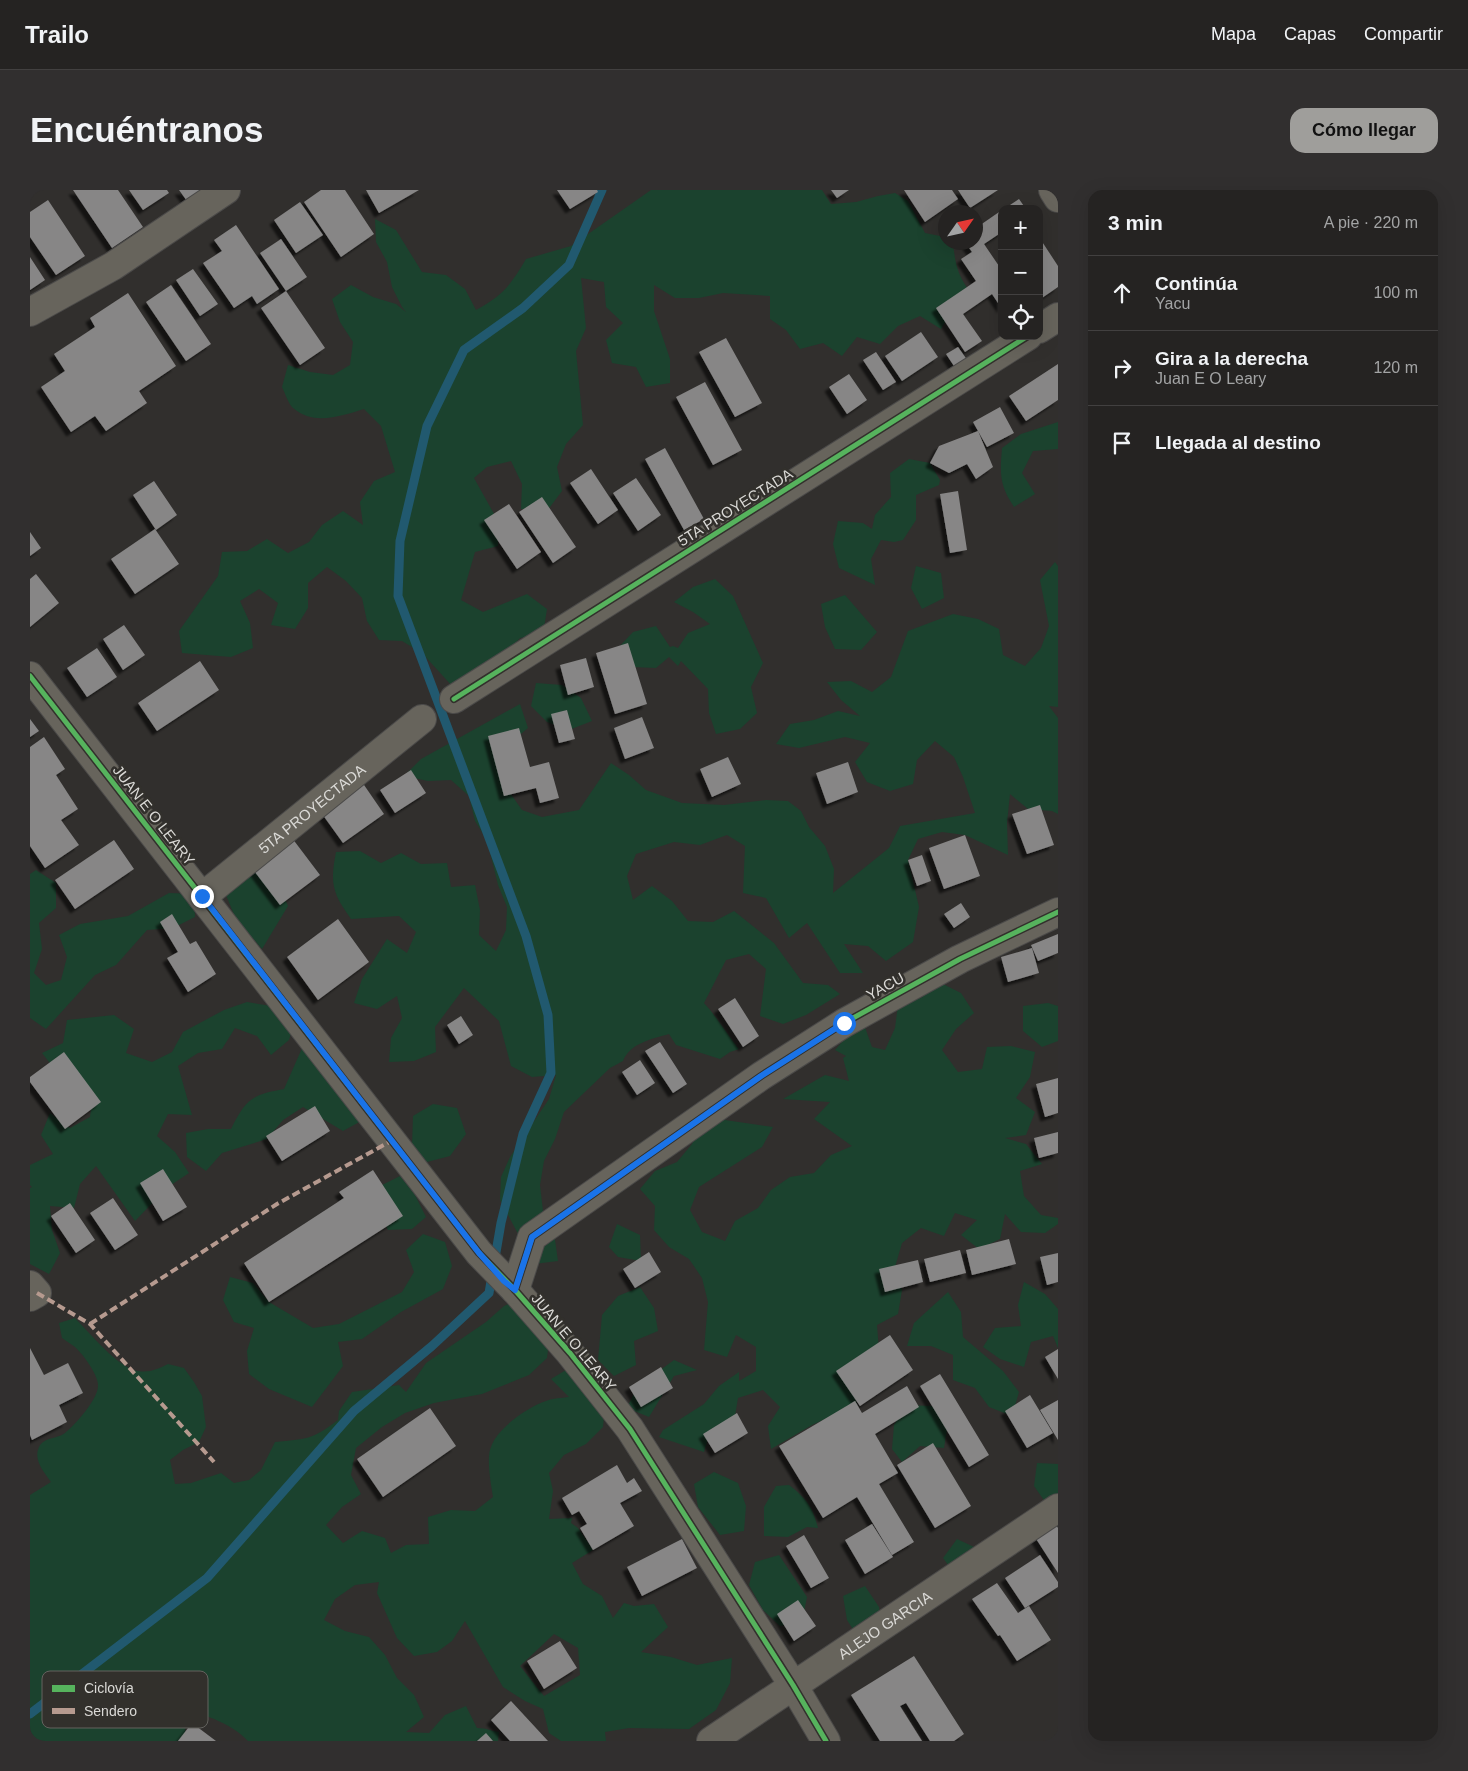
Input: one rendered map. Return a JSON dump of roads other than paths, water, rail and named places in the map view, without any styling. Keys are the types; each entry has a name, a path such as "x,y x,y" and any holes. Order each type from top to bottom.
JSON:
{"street":[{"path":"30,312 113,266 226,190"},
{"path":"1053,190 1058,198"},
{"path":"1043,327 1058,318"},
{"name":"5TA PROYECTADA","path":"454,699 1022,340"},
{"name":"JUAN E O LEARY","path":"30,676 479,1253 570,1353 630,1429 794,1685 826,1741"},
{"name":"5TA PROYECTADA","path":"202,896 422,719"},
{"name":"YACU","path":"510,1285 532,1237 761,1076 844,1023 960,959 1058,912"},
{"name":"ALEJO GARCIA","path":"711,1741 1058,1508"}],"waterway":[{"path":"86,1671 207,1578 354,1411 432,1346 489,1293 501,1223 523,1134 551,1073 548,1015 526,936 398,596 400,541 427,426 464,350 523,308 569,265 602,190"},
{"path":"30,1714 42,1705"}]}
